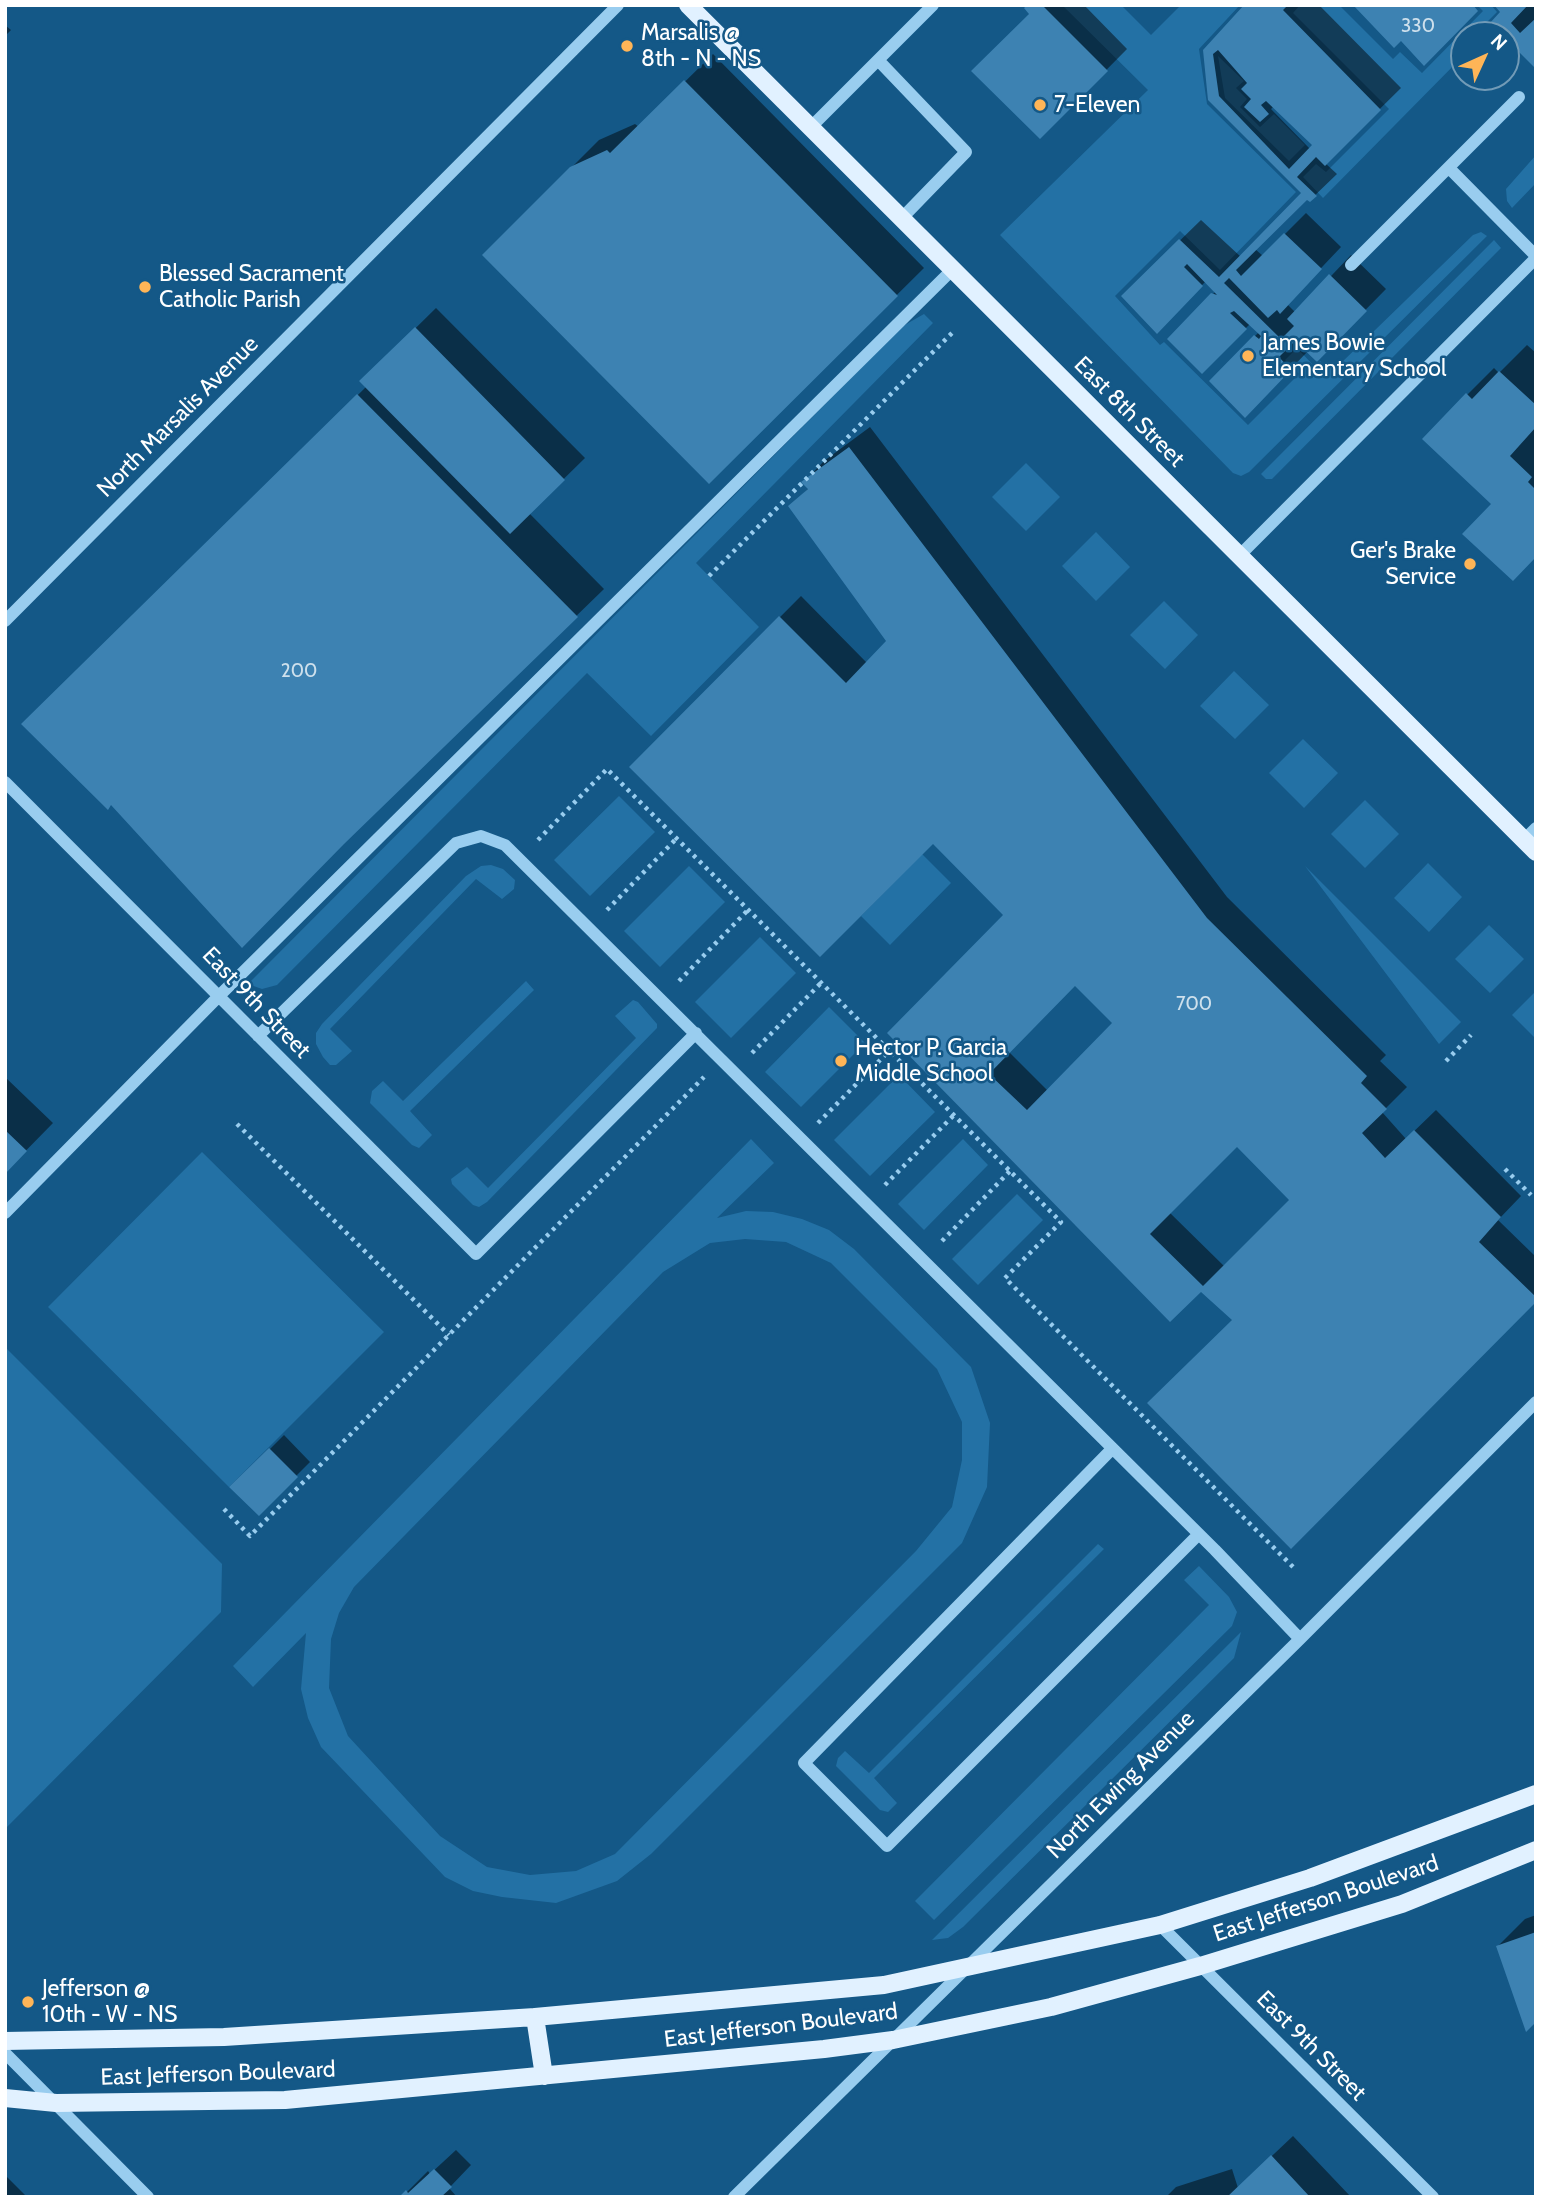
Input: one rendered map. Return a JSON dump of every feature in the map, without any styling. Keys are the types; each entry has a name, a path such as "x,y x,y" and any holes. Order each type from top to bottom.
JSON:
{"main road":[{"name":"East 8th Street","path":"688,5 1238,557 1532,840"},
{"name":"East Jefferson Boulevard","path":"5,2041 224,2038 535,2017 884,1984 1160,1925 1310,1878 1536,1794"},
{"name":"East Jefferson Boulevard","path":"5,2098 56,2103 285,2100 810,2051 893,2040 1051,2007 1200,1966 1402,1904 1536,1850"},
{"path":"535,2017 544,2076"}],"street":[{"name":"North Marsalis Avenue","path":"5,621 618,5"},
{"path":"810,128 933,5"},
{"path":"878,60 967,152 901,219"},
{"path":"1351,265 1519,97"},
{"path":"1238,557 1536,257 1448,168"},
{"path":"5,1213 220,995 952,270"},
{"name":"East 9th Street","path":"5,782 476,1254 696,1033"},
{"path":"258,1036 456,843 481,836 505,845 1199,1534 1300,1639"},
{"name":"North Ewing Avenue","path":"734,2197 1300,1639 1536,1402"},
{"path":"1112,1449 804,1763 887,1846 1199,1534"},
{"name":"East 9th Street","path":"1160,1925 1433,2197"},
{"path":"5,2053 148,2197"}],"path":[{"path":"709,576 952,333"},
{"path":"519,859 607,769 1061,1222 1005,1278 1296,1570"},
{"path":"589,928 676,839"},
{"path":"661,999 748,910"},
{"path":"734,1071 821,983"},
{"path":"1446,1061 1471,1034"},
{"path":"802,1139 889,1051"},
{"path":"224,1509 250,1536 722,1059"},
{"path":"867,1203 954,1115"},
{"path":"237,1124 449,1335"},
{"path":"1506,1169 1531,1195"},
{"path":"923,1260 1010,1171"}],"shaded area":[{"path":"1062,5 1121,5 1151,35 1181,5 1240,5 1199,49 1207,104 1296,192 1220,270 1180,231 1115,296 1160,345 1164,342 1248,425 1299,374 1285,360 1297,348 1315,367 1320,361 1328,367 1339,365 1473,235 1481,232 1487,236 1249,472 1241,476 1233,473 1000,235 1148,90"},
{"path":"1300,5 1339,5 1393,59 1400,52 1422,73 1450,45 1450,69 1323,198 1303,177 1316,164 1326,172 1389,109 1293,13"},
{"path":"1477,5 1491,5 1497,12 1488,21 1473,21 1483,11"},
{"path":"1218,56 1244,81 1236,88 1247,99 1240,107 1260,127 1274,114 1305,145 1289,161 1225,98"},
{"path":"1536,155 1536,183 1512,208 1507,201 1506,189"},
{"path":"1494,240 1501,248 1272,479 1266,479 1261,474"},
{"path":"924,314 933,323 696,563 759,627 651,736 587,673 277,985 262,989 248,984 903,326"},
{"path":"1026,463 1060,497 1026,531 992,497"},
{"path":"1096,532 1130,567 1096,601 1062,566"},
{"path":"1164,601 1198,635 1165,669 1130,635"},
{"path":"1234,671 1269,705 1235,739 1200,706"},
{"path":"1303,739 1338,773 1304,808 1269,773"},
{"path":"619,796 655,832 590,896 554,860"},
{"path":"1365,800 1399,834 1365,868 1331,834"},
{"path":"922,854 951,883 890,945 861,916"},
{"path":"1428,863 1462,897 1429,932 1394,898"},
{"path":"491,865 503,869 515,880 514,889 502,899 476,879 330,1029 352,1051 336,1065 330,1065 316,1044 316,1033 322,1024 466,876 481,866"},
{"path":"689,866 725,902 660,967 624,931"},
{"path":"1305,866 1461,1022 1439,1044"},
{"path":"1489,925 1524,959 1490,993 1455,959"},
{"path":"760,937 796,973 731,1038 695,1002"},
{"path":"526,981 534,990 410,1111 432,1135 419,1148 412,1145 370,1103 372,1091 383,1081 403,1101"},
{"path":"1536,991 1536,1039 1512,1015"},
{"path":"633,1000 638,1002 657,1024 657,1028 487,1202 479,1207 473,1205 452,1184 451,1179 467,1167 488,1188 636,1038 615,1016"},
{"path":"829,1007 865,1043 801,1107 765,1072"},
{"path":"899,1075 935,1112 870,1176 834,1140"},
{"path":"751,1139 774,1163 717,1218 746,1211 773,1212 802,1219 829,1230 854,1249 971,1367 990,1423 987,1487 962,1543 651,1854 617,1881 556,1903 473,1891 445,1877 321,1747 308,1718 301,1689 306,1633 253,1687 233,1666","holes":["745,1239 786,1242 831,1263 937,1369 962,1422 962,1460 952,1507 916,1551 615,1854 576,1871 530,1875 487,1867 440,1836 348,1736 329,1688 331,1639 339,1613 354,1587 663,1272 710,1243"]},
{"path":"963,1139 988,1165 924,1230 898,1204"},
{"path":"202,1152 384,1332 229,1487 48,1307"},
{"path":"1017,1194 1043,1220 978,1285 952,1259"},
{"path":"5,1347 222,1564 221,1612 5,1829"},
{"path":"1098,1544 1104,1549 874,1778 897,1803 888,1812 880,1810 836,1766 838,1758 845,1751 869,1773"},
{"path":"1199,1566 1229,1597 1237,1612 1232,1626 934,1920 915,1901 1209,1605 1184,1580"},
{"path":"1241,1632 1234,1658 963,1927 948,1938 932,1940"}],"building":[{"name":"7-Eleven","path":"1027,5 1042,5 1108,71 1040,139 971,71 1029,14 1024,8"},
{"path":"1244,5 1288,5 1283,10 1381,110 1325,166 1316,157 1297,177 1317,196 1310,202 1307,200 1236,270 1241,276 1284,233 1322,269 1280,314 1277,310 1268,318 1229,278 1224,283 1281,339 1294,326 1287,319 1329,274 1367,311 1317,362 1295,341 1279,357 1291,370 1245,418 1209,381 1254,335 1259,339 1261,336 1234,311 1230,313 1247,329 1202,374 1167,339 1211,293 1217,295 1187,264 1184,267 1203,286 1157,334 1121,296 1179,239 1219,277 1301,193 1208,100 1203,50","holes":["1218,50 1247,83 1241,89 1251,99 1244,107 1260,122 1269,114 1261,105 1266,101 1312,145 1289,169 1219,96 1213,54"]},
{"path":"1353,5 1473,5 1478,11 1468,21 1450,21 1450,40 1424,66 1401,41 1394,48"},
{"path":"1494,5 1528,5 1513,21 1492,21 1500,12"},
{"path":"1536,18 1536,69 1520,53 1520,33"},
{"path":"684,80 898,296 709,484 482,255 570,167 607,150 610,153"},
{"path":"415,327 565,480 510,534 359,381"},
{"path":"1499,371 1536,405 1536,427 1510,456 1532,477 1528,482 1536,490 1536,557 1513,581 1462,534 1491,504 1422,439 1466,393 1472,399"},
{"path":"357,394 578,617 344,844 242,948 111,805 108,810 21,724"},
{"path":"849,447 1207,918 1367,1076 1361,1083 1387,1109 1362,1133 1385,1158 1414,1130 1501,1217 1479,1242 1536,1297 1536,1302 1291,1549 1147,1403 1232,1320 1201,1292 1170,1322 887,1033 1003,915 933,844 820,957 629,767 779,616 846,683 886,641 788,506 808,489 801,482","holes":["1075,986 1112,1023 1027,1110 989,1074","1237,1147 1289,1200 1203,1286 1150,1234"]},
{"path":"5,1130 27,1151 5,1174"},
{"path":"269,1448 298,1477 259,1516 229,1487"},
{"path":"1536,1932 1536,2022 1526,2032 1496,1946"},
{"path":"1271,2155 1310,2197 1227,2197"},
{"path":"434,2169 452,2187 441,2197 399,2197 406,2190 408,2193"}],"place":[{"name":"Marsalis @ 8th - N - NS","path":"627,46"},
{"name":"7-Eleven","path":"1040,105"},
{"name":"Blessed Sacrament Catholic Parish","path":"145,287"},
{"name":"James Bowie Elementary School","path":"1248,356"},
{"name":"Ger's Brake Service","path":"1470,564"},
{"name":"Hector P. Garcia Middle School","path":"841,1061"},
{"name":"Jefferson @ 10th - W - NS","path":"28,2002"}]}
